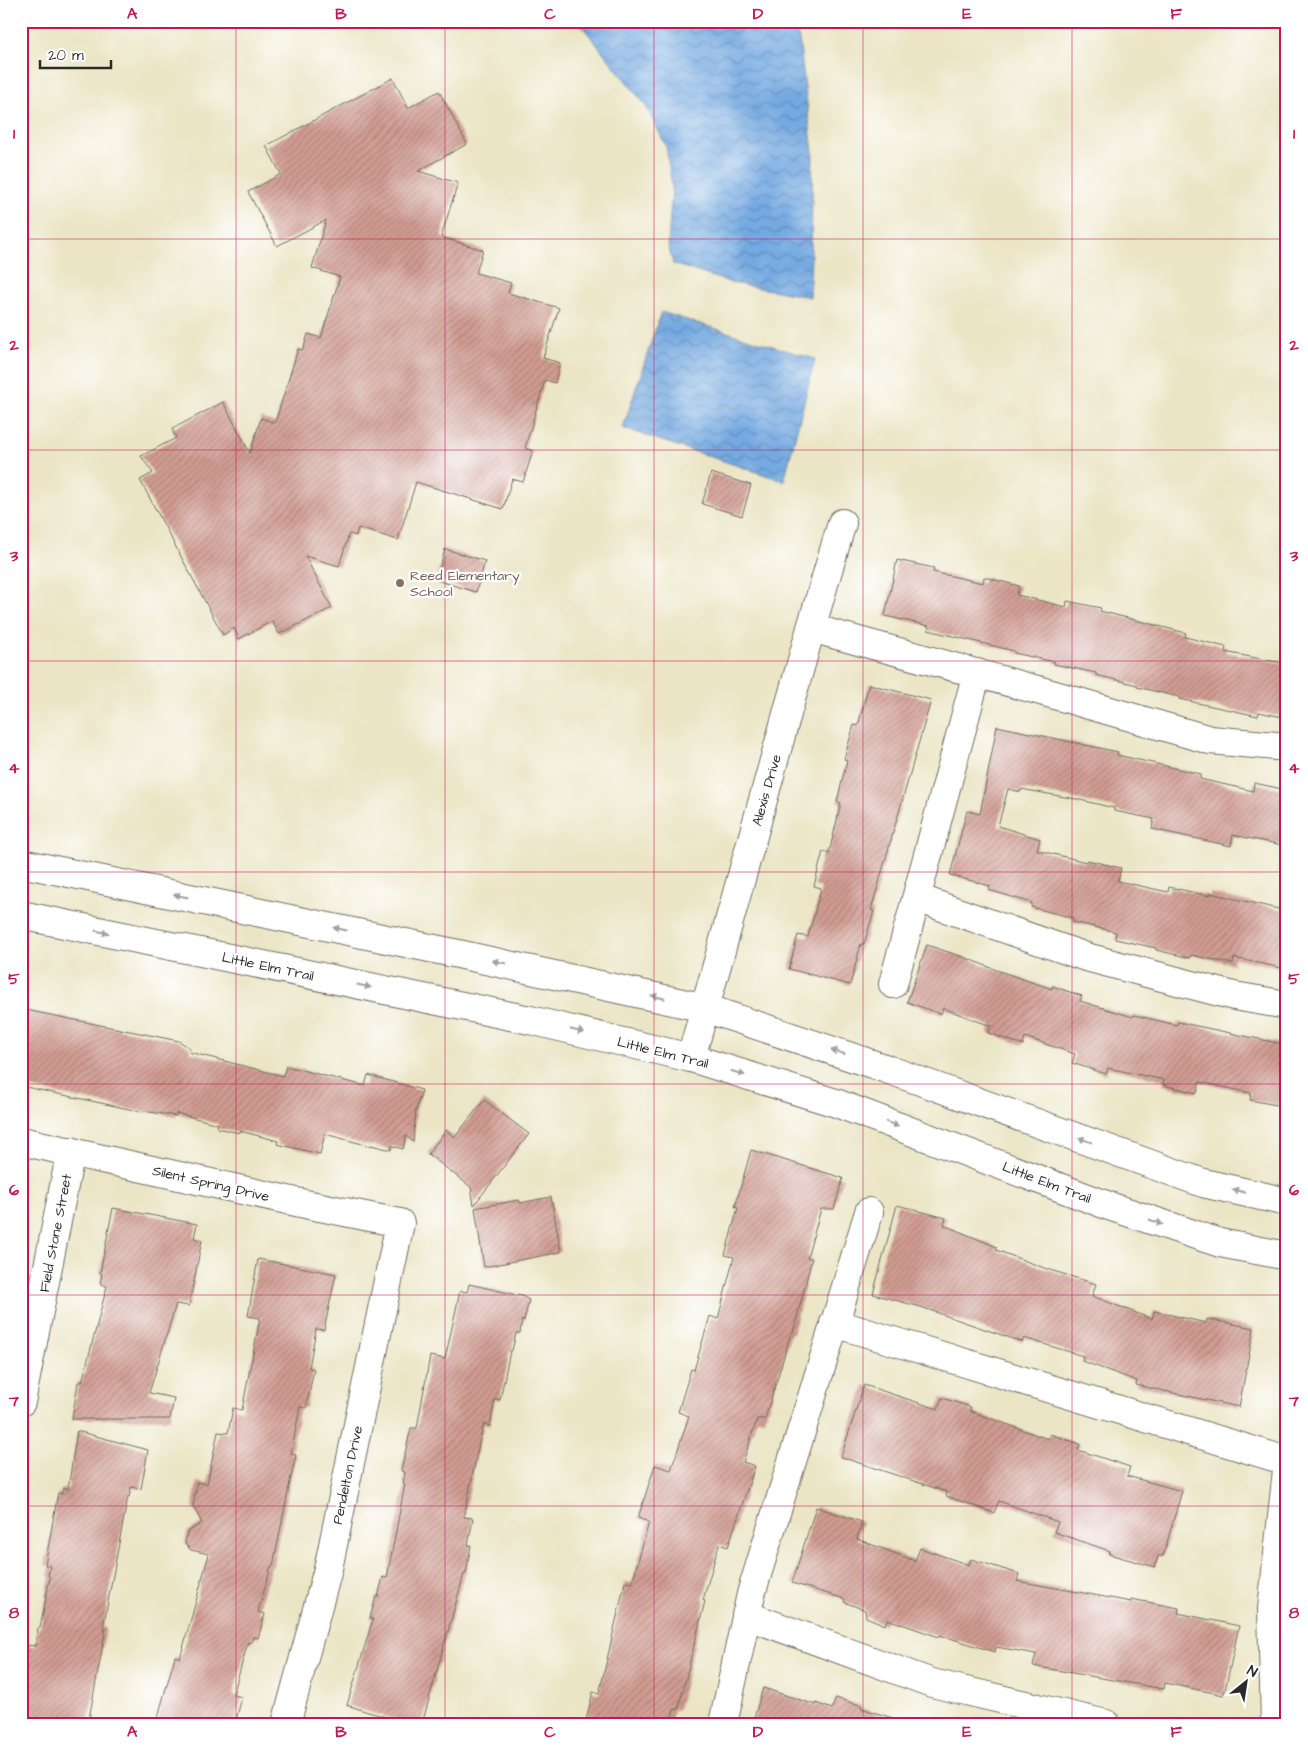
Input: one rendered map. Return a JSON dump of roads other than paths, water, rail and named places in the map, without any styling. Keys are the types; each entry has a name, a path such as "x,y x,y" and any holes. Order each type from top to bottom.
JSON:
{"street":[{"name":"Alexis Drive","path":"691,1058 842,523"},
{"path":"811,628 1210,740 1287,747"},
{"path":"893,984 977,674"},
{"path":"21,863 459,954 705,1008 884,1068 1203,1183 1287,1202"},
{"path":"917,898 1086,957 1234,996 1287,1005"},
{"name":"Little Elm Trail","path":"21,915 530,1020 691,1058 836,1103 1110,1206 1220,1243 1287,1256"},
{"name":"Silent Spring Drive","path":"21,1141 400,1224"},
{"name":"Field Stone Street","path":"21,1402 71,1151"},
{"path":"723,1724 751,1594 869,1212"},
{"name":"Pendelton Drive","path":"286,1724 328,1569 400,1224"},
{"path":"834,1324 1287,1461"},
{"path":"1275,1724 1272,1609 1287,1470"},
{"path":"746,1615 932,1683 1106,1724"}],"water":[{"path":"578,21 792,21 799,39 813,152 810,297 732,283 673,264 668,245 672,187 666,146 646,106"},
{"path":"661,312 815,359 784,481 623,428"}],"place":[{"name":"Reed Elementary School","path":"400,583"}]}
